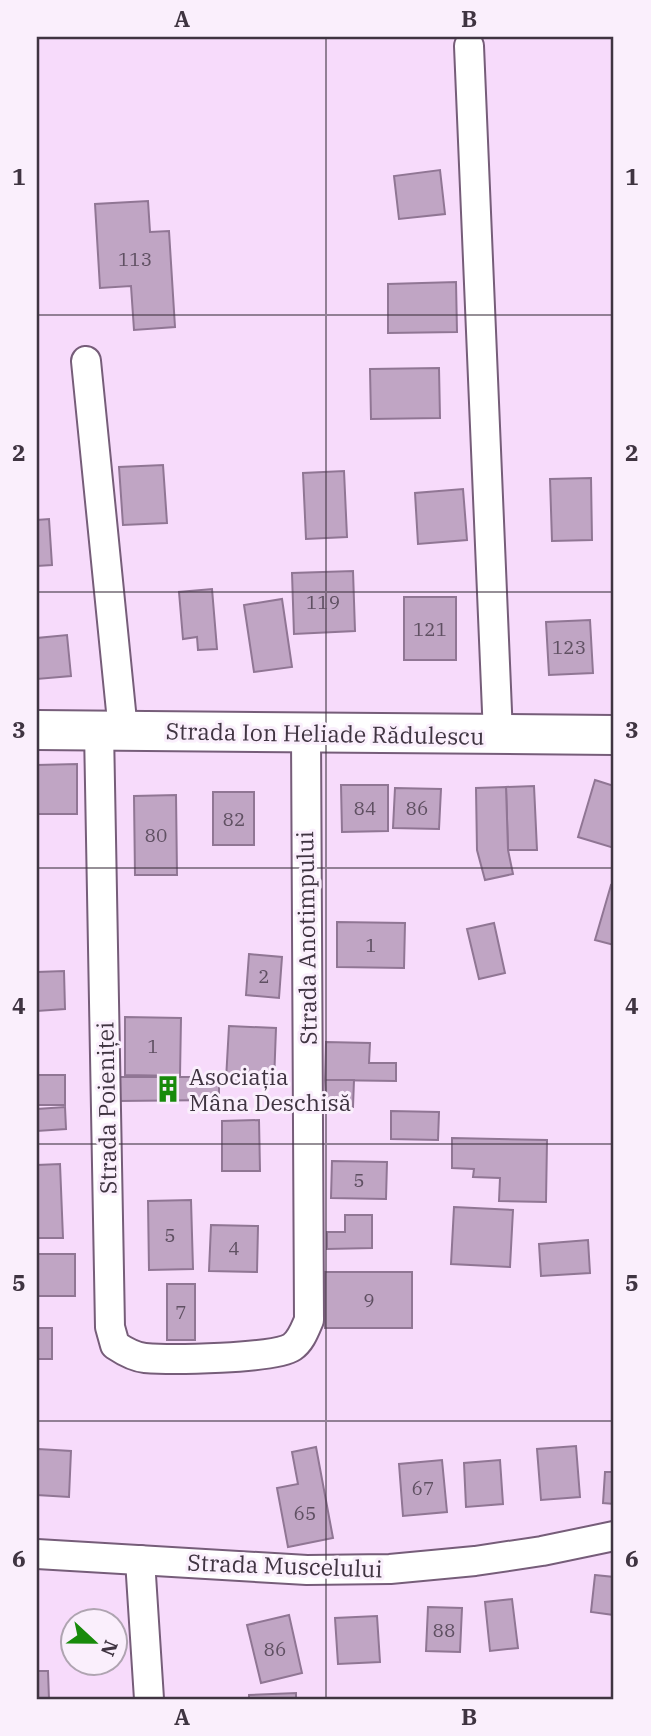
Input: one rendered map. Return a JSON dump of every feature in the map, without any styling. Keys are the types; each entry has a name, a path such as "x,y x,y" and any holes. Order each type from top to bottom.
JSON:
{"street":[{"path":"469,46 498,735"},
{"name":"Strada Poieniței","path":"86,361 111,731 110,1327 115,1345 142,1358 252,1356"},
{"name":"Strada Ion Heliade Rădulescu","path":"37,730 614,735"},
{"name":"Strada Anotimpului","path":"252,1356 291,1348 301,1337 309,1320 306,734"},
{"name":"Strada Muscelului","path":"37,1554 307,1570 390,1569 488,1559 614,1536"},
{"path":"140,1560 149,1699"}],"building":[{"path":"440,170 445,214 399,219 394,176"},
{"path":"148,201 150,232 169,231 175,327 134,330 131,286 100,288 95,204"},
{"path":"456,282 457,332 388,333 388,284"},
{"path":"439,368 440,418 371,419 370,369"},
{"path":"163,465 167,523 123,525 119,467"},
{"path":"344,471 347,537 306,539 303,473"},
{"path":"591,478 592,540 552,541 550,479"},
{"path":"463,489 467,540 418,544 415,493"},
{"path":"49,519 52,565 37,566 37,520"},
{"path":"353,571 355,631 294,634 292,573"},
{"path":"212,589 217,649 198,650 197,637 183,639 179,592"},
{"path":"404,597 456,597 456,660 404,660"},
{"path":"282,599 292,667 254,672 244,605"},
{"path":"590,620 593,673 549,675 546,622"},
{"path":"67,635 71,676 37,679 37,638"},
{"path":"77,764 77,814 37,814 37,765"},
{"path":"595,780 614,786 614,848 578,837"},
{"path":"341,785 388,785 388,831 342,832"},
{"path":"534,786 537,850 508,850 506,787"},
{"path":"506,787 508,850 513,874 485,880 477,850 476,788"},
{"path":"395,788 441,789 439,829 393,828"},
{"path":"213,792 254,792 254,845 213,845"},
{"path":"176,795 177,875 135,875 134,796"},
{"path":"611,885 614,886 614,945 595,940"},
{"path":"337,922 405,923 404,968 337,967"},
{"path":"494,923 505,973 479,979 467,929"},
{"path":"249,954 282,957 279,998 246,995"},
{"path":"64,971 65,1009 37,1011 37,972"},
{"path":"125,1017 181,1018 180,1076 125,1075"},
{"path":"229,1026 276,1028 274,1082 226,1080"},
{"path":"326,1042 370,1043 369,1063 396,1063 396,1081 325,1080"},
{"path":"37,1075 65,1075 65,1105 37,1105"},
{"name":"Asociația Mâna Deschisă","path":"116,1077 219,1077 219,1100 117,1101"},
{"path":"325,1080 354,1080 353,1107 326,1107"},
{"path":"65,1107 66,1129 37,1131 37,1109"},
{"path":"391,1111 439,1112 438,1140 391,1139"},
{"name":"Asociația Mâna Deschisă","path":"259,1120 260,1171 222,1171 222,1121"},
{"path":"452,1138 547,1140 546,1202 499,1201 500,1178 473,1177 474,1169 452,1168"},
{"path":"332,1161 387,1162 386,1199 331,1198"},
{"path":"60,1164 63,1238 37,1238 37,1165"},
{"path":"191,1200 193,1269 149,1270 148,1201"},
{"path":"454,1207 513,1210 510,1267 451,1264"},
{"path":"345,1215 372,1215 372,1248 327,1249 327,1232 345,1232"},
{"path":"211,1225 258,1226 257,1272 209,1271"},
{"path":"588,1240 590,1273 541,1276 539,1244"},
{"path":"37,1254 75,1254 75,1296 37,1296"},
{"path":"325,1272 412,1272 412,1328 325,1328"},
{"path":"167,1284 195,1284 195,1340 167,1340"},
{"path":"37,1328 52,1328 52,1359 37,1359"},
{"path":"576,1446 580,1497 541,1500 537,1449"},
{"path":"316,1447 333,1538 288,1547 277,1488 298,1484 292,1452"},
{"path":"38,1449 71,1451 69,1497 37,1495"},
{"path":"442,1460 447,1512 403,1516 399,1464"},
{"path":"500,1460 503,1504 466,1507 464,1463"},
{"path":"605,1472 614,1472 614,1504 603,1503"},
{"path":"595,1575 614,1577 614,1615 591,1612"},
{"path":"512,1599 518,1648 490,1651 485,1602"},
{"path":"428,1607 462,1608 460,1652 426,1651"},
{"path":"289,1615 302,1673 261,1683 247,1625"},
{"path":"377,1616 380,1662 338,1664 335,1618"},
{"path":"37,1671 48,1671 49,1699 37,1699"},
{"path":"296,1693 296,1699 249,1699 249,1695"}],"place":[{"name":"Asociația Mâna Deschisă","path":"168,1089"}]}
